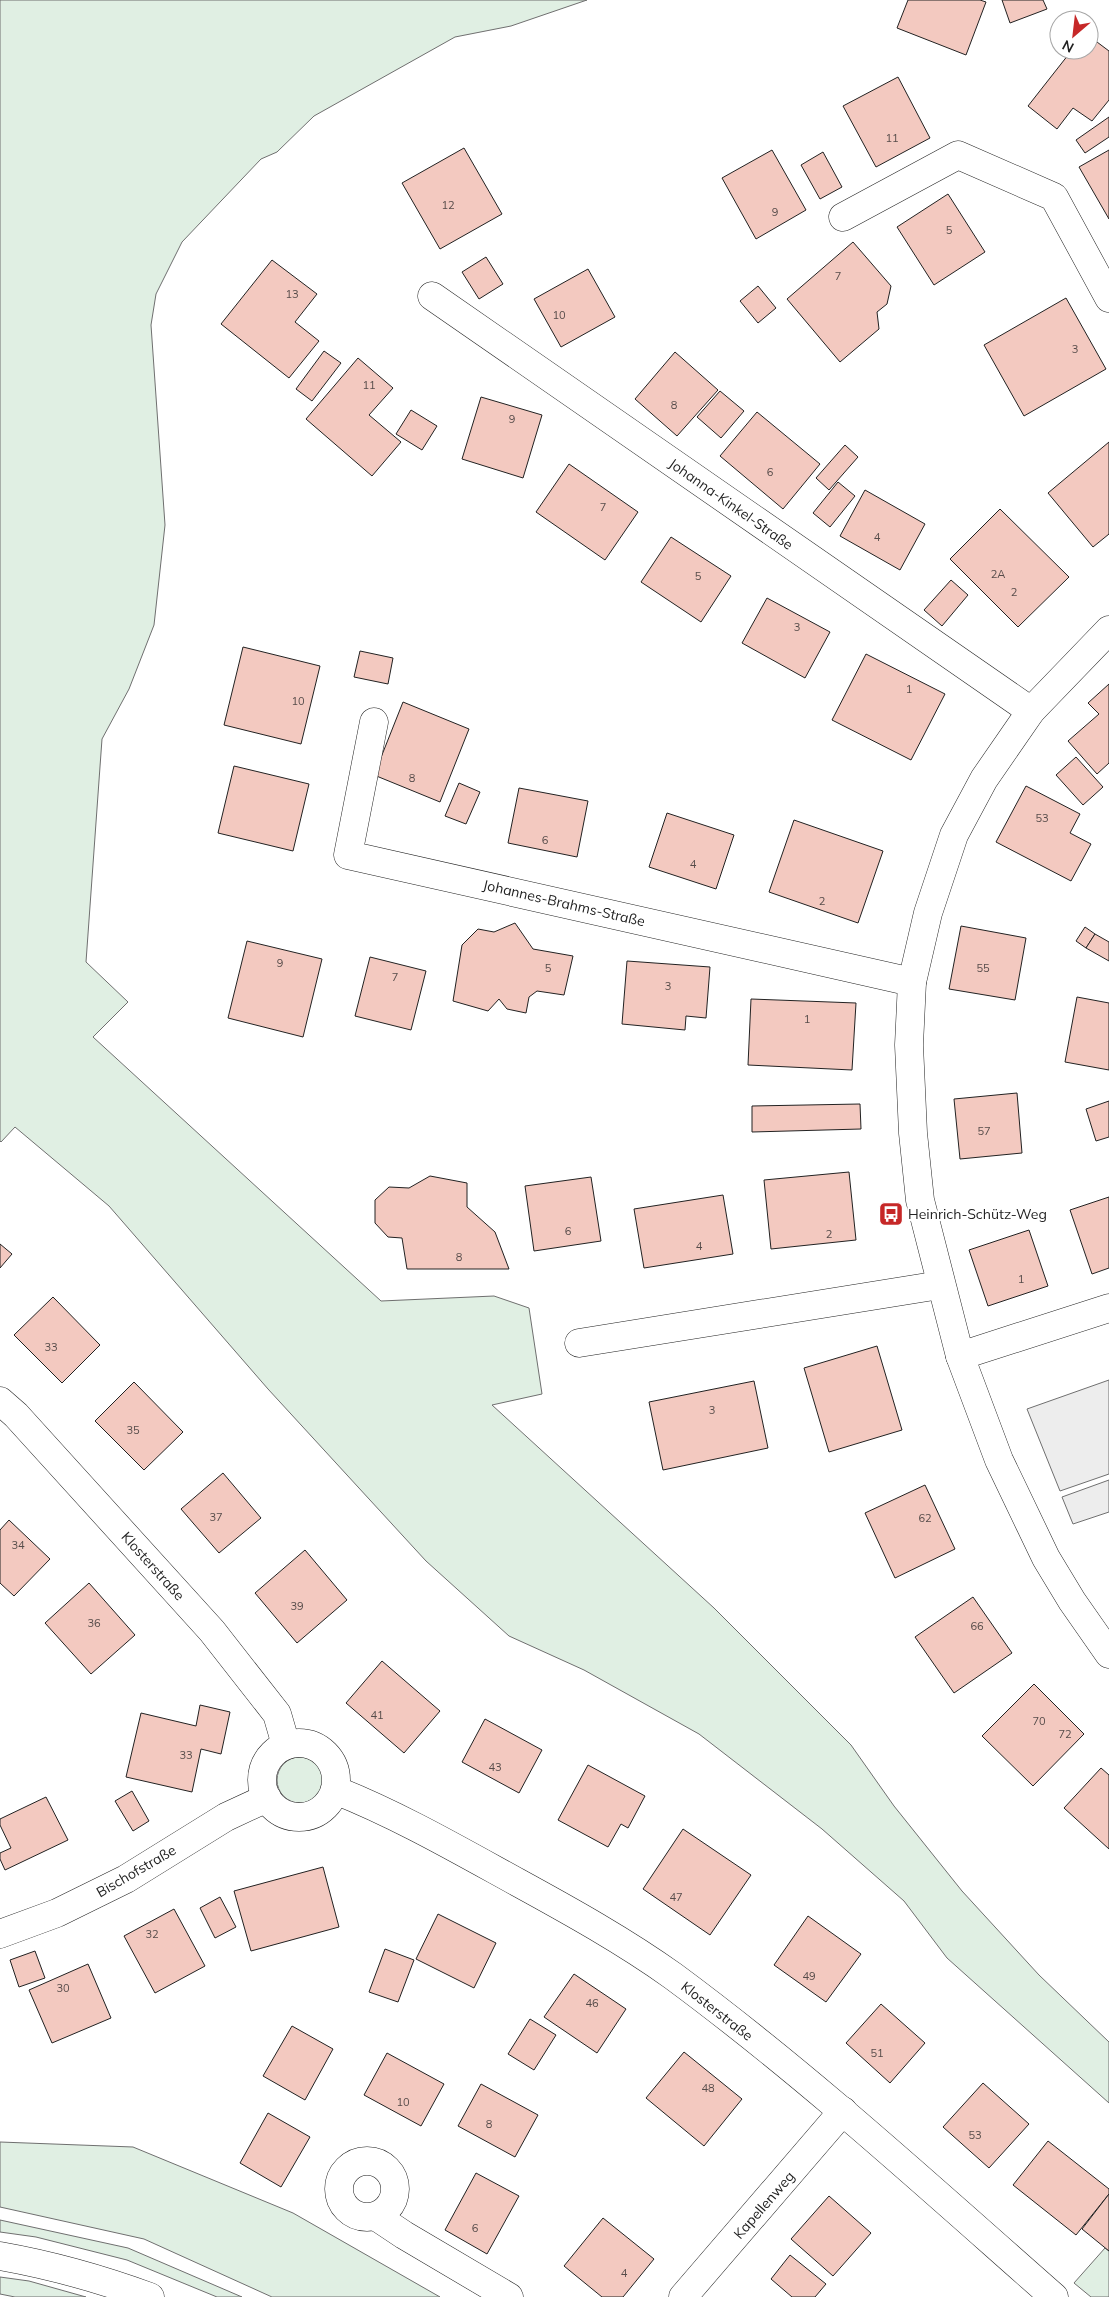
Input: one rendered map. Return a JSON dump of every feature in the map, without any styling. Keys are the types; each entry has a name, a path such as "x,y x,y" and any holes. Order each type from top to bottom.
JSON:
{"street":[{"path":"843,217 958,155 1054,197 1109,298"},
{"name":"Johanna-Kinkel-Straße","path":"432,296 1031,711"},
{"path":"1109,630 1031,711 984,779 954,835 928,913 912,982 909,1045 913,1133 920,1200 940,1285 960,1356 999,1460 1046,1558 1072,1601 1109,1654"},
{"name":"Johannes-Brahms-Straße","path":"374,722 348,854 912,982"},
{"path":"579,1343 940,1285"},
{"path":"960,1356 1109,1308"},
{"name":"Klosterstraße","path":"0,1401 16,1415 212,1631 277,1714 286,1745"},
{"path":"302,1743 315,1747 325,1754 332,1764 336,1777 335,1790 322,1809 311,1815 298,1817 274,1808 262,1786 263,1773 267,1762 275,1752 286,1745 302,1743"},
{"name":"Klosterstraße","path":"335,1790 377,1807 583,1919 672,1975 843,2112 1054,2297"},
{"name":"Bischofstraße","path":"0,1934 58,1913 126,1879 226,1817 267,1798"},
{"name":"Kapellenweg","path":"683,2297 843,2112"},
{"path":"377,2216 404,2235 509,2297"},
{"path":"0,2256 35,2262 91,2277 150,2297"}],"green space":[{"path":"0,0 587,0 511,26 455,37 314,116 277,152 261,159 182,242 156,294 151,325 165,525 154,625 129,689 102,739 86,962 128,1002 93,1037 381,1301 494,1296 529,1308 542,1394 492,1405 714,1608 851,1745 894,1806 962,1891 1039,1975 1109,2042 1109,2103 947,1958 904,1901 822,1829 699,1734 584,1670 509,1636 426,1561 268,1389 109,1206 15,1127 0,1141"},
{"path":"300,1757 313,1761 319,1767 323,1780 319,1793 313,1799 300,1803 287,1799 281,1793 277,1780 281,1767 287,1761"},
{"path":"0,2142 133,2147 293,2213 440,2297 272,2297 144,2239 0,2207"},
{"path":"0,2220 128,2248 242,2297 217,2297 127,2260 36,2237 0,2232"},
{"path":"1105,2248 1109,2251 1109,2297 1091,2297 1074,2283"},
{"path":"0,2277 29,2281 86,2297 15,2297 0,2294"}],"shaded area":[{"path":"1109,1380 1109,1474 1060,1491 1027,1409"},
{"path":"1109,1480 1109,1512 1073,1524 1062,1497"}],"building":[{"path":"908,0 980,0 986,2 966,55 897,28"},
{"path":"1002,0 1043,0 1047,9 1010,23"},
{"path":"1099,44 1109,51 1109,100 1092,121 1073,108 1057,129 1028,106 1064,60 1099,60"},
{"path":"898,77 930,138 876,167 843,106"},
{"path":"1109,117 1109,137 1085,153 1076,140"},
{"path":"464,148 502,214 440,249 402,183"},
{"path":"772,150 806,210 756,239 722,178"},
{"path":"1109,150 1109,219 1079,167"},
{"path":"823,152 842,187 820,199 801,165"},
{"path":"948,194 985,252 934,285 897,227"},
{"path":"853,242 891,286 887,304 877,312 879,329 840,362 787,299"},
{"path":"486,257 503,284 479,299 462,272"},
{"path":"272,260 317,294 295,322 319,341 289,378 221,324"},
{"path":"588,269 615,317 561,347 534,299"},
{"path":"758,286 776,308 758,323 740,301"},
{"path":"1066,298 1106,369 1024,416 984,345"},
{"path":"324,351 341,363 312,401 296,389"},
{"path":"675,352 718,390 677,436 635,399"},
{"path":"358,358 393,388 369,415 401,442 372,476 306,419"},
{"path":"720,391 744,411 721,438 697,417"},
{"path":"481,397 542,415 523,478 462,459"},
{"path":"411,410 437,426 422,450 396,434"},
{"path":"757,412 820,464 783,509 720,456"},
{"path":"1109,442 1109,534 1093,547 1048,493"},
{"path":"845,445 858,457 829,490 816,478"},
{"path":"569,464 638,512 605,560 536,512"},
{"path":"838,482 855,496 830,527 813,513"},
{"path":"865,490 925,524 900,570 840,536"},
{"path":"1000,509 1069,577 1018,627 950,559"},
{"path":"671,537 731,576 701,622 641,582"},
{"path":"951,580 968,595 942,626 924,610"},
{"path":"767,598 830,632 805,678 742,643"},
{"path":"243,647 320,666 301,744 224,725"},
{"path":"360,651 393,658 388,684 354,677"},
{"path":"866,654 945,694 911,760 832,720"},
{"path":"1109,684 1109,763 1097,774 1068,741 1099,714 1088,703"},
{"path":"403,702 469,729 440,802 374,775"},
{"path":"1076,757 1103,787 1083,805 1056,775"},
{"path":"234,766 309,784 293,851 218,833"},
{"path":"459,783 480,792 466,824 445,816"},
{"path":"1026,786 1080,814 1070,833 1091,844 1071,881 996,842"},
{"path":"519,788 588,801 577,857 508,843"},
{"path":"667,813 734,835 716,889 649,867"},
{"path":"794,820 883,851 858,923 769,892"},
{"path":"515,923 533,949 573,956 564,995 537,991 529,997 526,1013 507,1009 499,999 488,1011 453,1001 462,945 478,929 494,932"},
{"path":"961,926 1026,938 1015,1000 949,989"},
{"path":"1085,927 1095,934 1086,948 1076,941"},
{"path":"1095,934 1109,942 1109,961 1086,948"},
{"path":"247,941 322,959 303,1037 228,1018"},
{"path":"370,957 426,971 411,1030 355,1016"},
{"path":"627,961 710,967 706,1018 686,1016 685,1030 622,1024"},
{"path":"1077,997 1109,1003 1109,1070 1065,1062"},
{"path":"751,999 856,1003 852,1070 748,1065"},
{"path":"1017,1093 1022,1153 960,1159 954,1099"},
{"path":"1109,1101 1109,1137 1096,1141 1086,1109"},
{"path":"860,1104 861,1129 752,1132 752,1106"},
{"path":"849,1172 856,1240 771,1249 764,1180"},
{"path":"430,1176 467,1183 467,1207 495,1232 509,1269 407,1269 402,1238 388,1237 375,1223 375,1200 389,1187 409,1188"},
{"path":"591,1177 601,1241 534,1251 525,1186"},
{"path":"723,1195 733,1254 644,1268 634,1209"},
{"path":"1109,1197 1109,1268 1092,1274 1070,1210"},
{"path":"1029,1230 1048,1286 988,1306 969,1250"},
{"path":"0,1244 12,1254 0,1268"},
{"path":"53,1297 100,1345 62,1383 14,1335"},
{"path":"877,1346 902,1430 829,1452 804,1368"},
{"path":"754,1381 768,1448 663,1470 649,1402"},
{"path":"134,1382 183,1432 144,1470 95,1421"},
{"path":"223,1473 261,1518 219,1553 181,1509"},
{"path":"925,1485 955,1549 895,1578 865,1513"},
{"path":"9,1520 50,1559 14,1596 0,1583 0,1530"},
{"path":"305,1550 347,1600 297,1643 255,1593"},
{"path":"89,1583 135,1635 91,1674 45,1623"},
{"path":"973,1597 1012,1653 954,1693 915,1637"},
{"path":"382,1661 440,1711 404,1753 346,1703"},
{"path":"1034,1684 1084,1734 1033,1786 982,1736"},
{"path":"200,1705 230,1712 221,1754 201,1749 192,1792 126,1777 141,1713 196,1726"},
{"path":"485,1719 542,1750 519,1793 462,1762"},
{"path":"588,1765 645,1796 628,1828 621,1824 608,1847 558,1820"},
{"path":"1101,1768 1109,1775 1109,1849 1064,1808"},
{"path":"132,1791 149,1821 133,1831 115,1801"},
{"path":"46,1797 68,1840 5,1870 0,1859 0,1853 11,1848 0,1825 0,1819"},
{"path":"683,1829 751,1875 710,1935 643,1889"},
{"path":"323,1867 339,1927 251,1951 234,1891"},
{"path":"220,1897 236,1927 215,1938 200,1908"},
{"path":"174,1909 205,1966 155,1993 124,1936"},
{"path":"438,1914 496,1943 474,1988 416,1959"},
{"path":"808,1916 861,1954 826,2002 774,1965"},
{"path":"385,1949 414,1960 398,2002 369,1992"},
{"path":"35,1951 45,1978 19,1987 10,1960"},
{"path":"88,1964 111,2018 52,2043 29,1990"},
{"path":"574,1974 626,2009 597,2053 544,2017"},
{"path":"881,2004 925,2043 890,2083 846,2043"},
{"path":"530,2019 556,2035 534,2070 508,2054"},
{"path":"292,2026 333,2049 305,2100 263,2076"},
{"path":"684,2052 742,2099 704,2146 646,2098"},
{"path":"387,2053 444,2084 421,2126 364,2095"},
{"path":"983,2083 1029,2124 989,2168 943,2127"},
{"path":"481,2084 538,2115 515,2157 458,2126"},
{"path":"268,2113 310,2137 281,2187 240,2163"},
{"path":"1048,2141 1109,2189 1109,2194 1076,2235 1013,2185"},
{"path":"476,2173 519,2196 487,2254 445,2230"},
{"path":"1109,2194 1109,2251 1082,2229"},
{"path":"829,2196 871,2233 833,2276 791,2239"},
{"path":"603,2218 654,2259 623,2297 602,2297 564,2266"},
{"path":"790,2255 826,2284 815,2297 792,2297 771,2279"}],"place":[{"name":"Heinrich-Schütz-Weg","path":"891,1214"}]}
